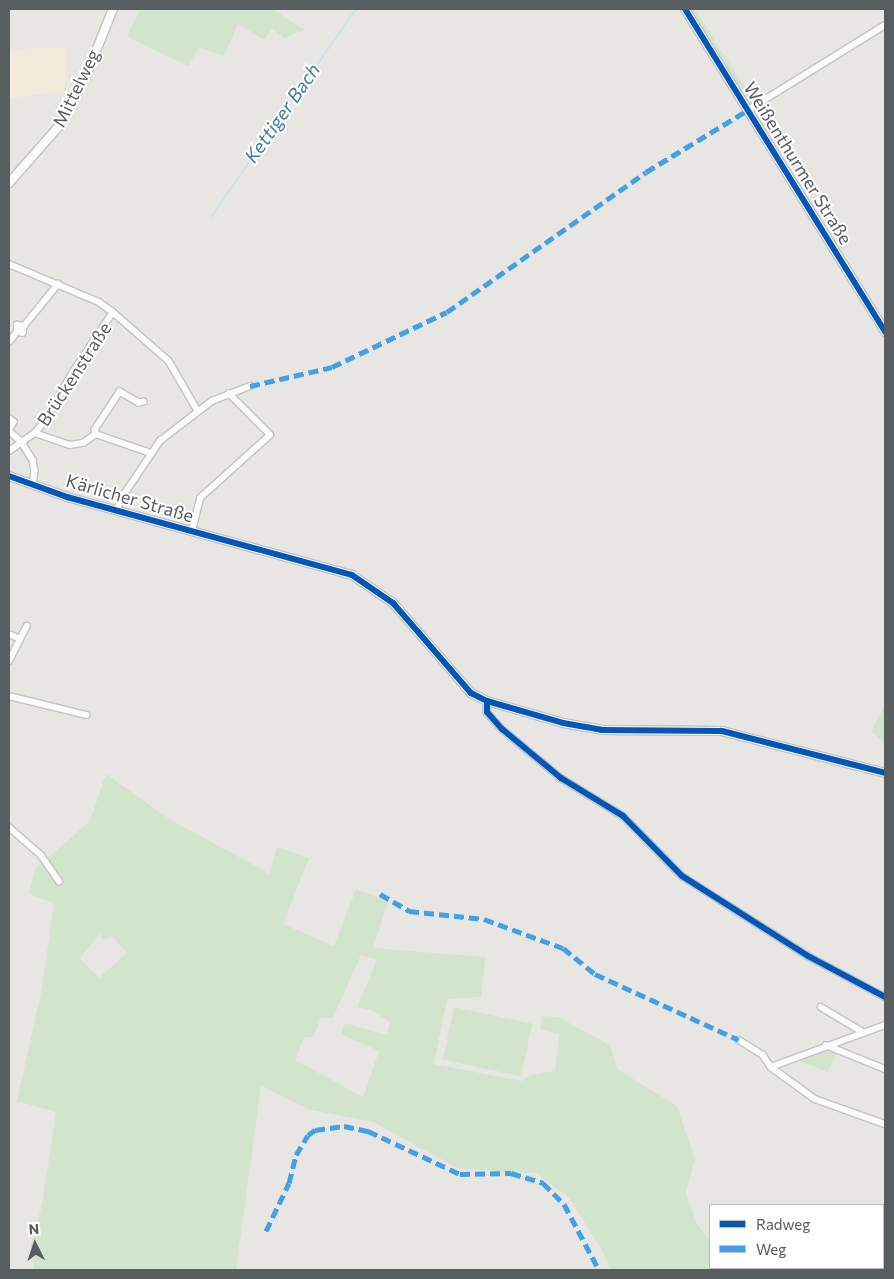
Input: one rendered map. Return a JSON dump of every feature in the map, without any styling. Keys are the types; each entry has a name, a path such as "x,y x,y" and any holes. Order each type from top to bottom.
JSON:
{"street":[{"name":"Mittelweg","path":"9,183 59,126 86,76 113,9"},
{"name":"Weißenthurmer Straße","path":"685,9 885,332"},
{"path":"748,110 885,25"},
{"path":"9,264 99,302 114,312 169,360 198,411"},
{"path":"9,342 16,332 23,333 24,326 58,284"},
{"name":"Brückenstraße","path":"9,451 36,433 114,312"},
{"path":"117,511 151,453 198,411 229,394 250,386"},
{"path":"96,434 96,425 120,392 139,403 144,402"},
{"path":"192,531 200,498 270,435 229,394"},
{"path":"9,418 14,422 9,431 21,442 32,460 35,471 33,485"},
{"path":"36,433 70,446 83,443 96,434"},
{"path":"96,434 151,453"},
{"name":"Kärlicher Straße","path":"9,476 117,511 332,567 375,588 407,618 471,693 487,701 563,723 601,730 722,731 885,773"},
{"path":"9,661 27,626"},
{"path":"9,634 20,639"},
{"path":"9,696 87,715"},
{"path":"487,701 487,712 502,729 561,778 623,816 682,876 808,956 885,997"},
{"path":"9,827 41,855 59,881"},
{"path":"821,1007 863,1032"},
{"path":"771,1068 826,1045 885,1024"},
{"path":"739,1040 763,1055 771,1068 815,1098 885,1124"},
{"path":"826,1045 885,1069"}],"shaded area":[{"path":"67,48 65,91 9,98 9,49"}],"green space":[{"path":"140,9 273,9 304,30 284,38 272,29 264,40 238,24 224,56 199,47 188,66 127,37"},
{"path":"689,9 695,9 754,102 746,103"},
{"path":"885,706 885,744 871,731"},
{"path":"106,774 171,820 270,874 277,847 309,858 283,924 334,946 356,889 388,902 373,948 485,957 481,997 447,999 434,1064 522,1081 530,1075 555,1071 559,1035 540,1029 542,1016 558,1017 610,1045 617,1069 677,1106 695,1159 686,1193 697,1224 709,1240 709,1269 837,1270 610,1270 603,1252 570,1199 536,1173 459,1169 373,1122 311,1110 261,1086 236,1270 34,1270 31,1244 42,1205 56,1112 17,1101 42,988 54,903 29,894 35,869 90,821","holes":["100,934 103,940 112,936 127,953 99,978 80,958","361,955 377,960 357,1007 371,1010 390,1022 387,1035 345,1023 341,1034 379,1051 363,1097 295,1060 304,1037 313,1037 321,1018 333,1018"]},
{"path":"454,1007 532,1024 521,1076 443,1060"},
{"path":"827,1049 837,1053 828,1072 798,1060"}],"waterway":[{"name":"Kettiger Bach","path":"210,217 355,9"}],"marked path":[{"path":"250,386 332,367 447,312 646,172 748,110"},
{"path":"380,894 409,911 484,919 563,948 595,974 739,1040"},
{"path":"266,1231 289,1183 296,1155 308,1135 315,1130 344,1126 368,1131 460,1174 511,1173 543,1183 564,1204 599,1270"}],"cycle path":[{"path":"685,9 885,332"},
{"path":"9,476 67,497 352,575 393,603 471,693 487,701 563,723 601,730 722,731 885,773"},
{"path":"487,701 487,712 502,729 561,778 623,816 682,876 808,956 885,997"}]}
